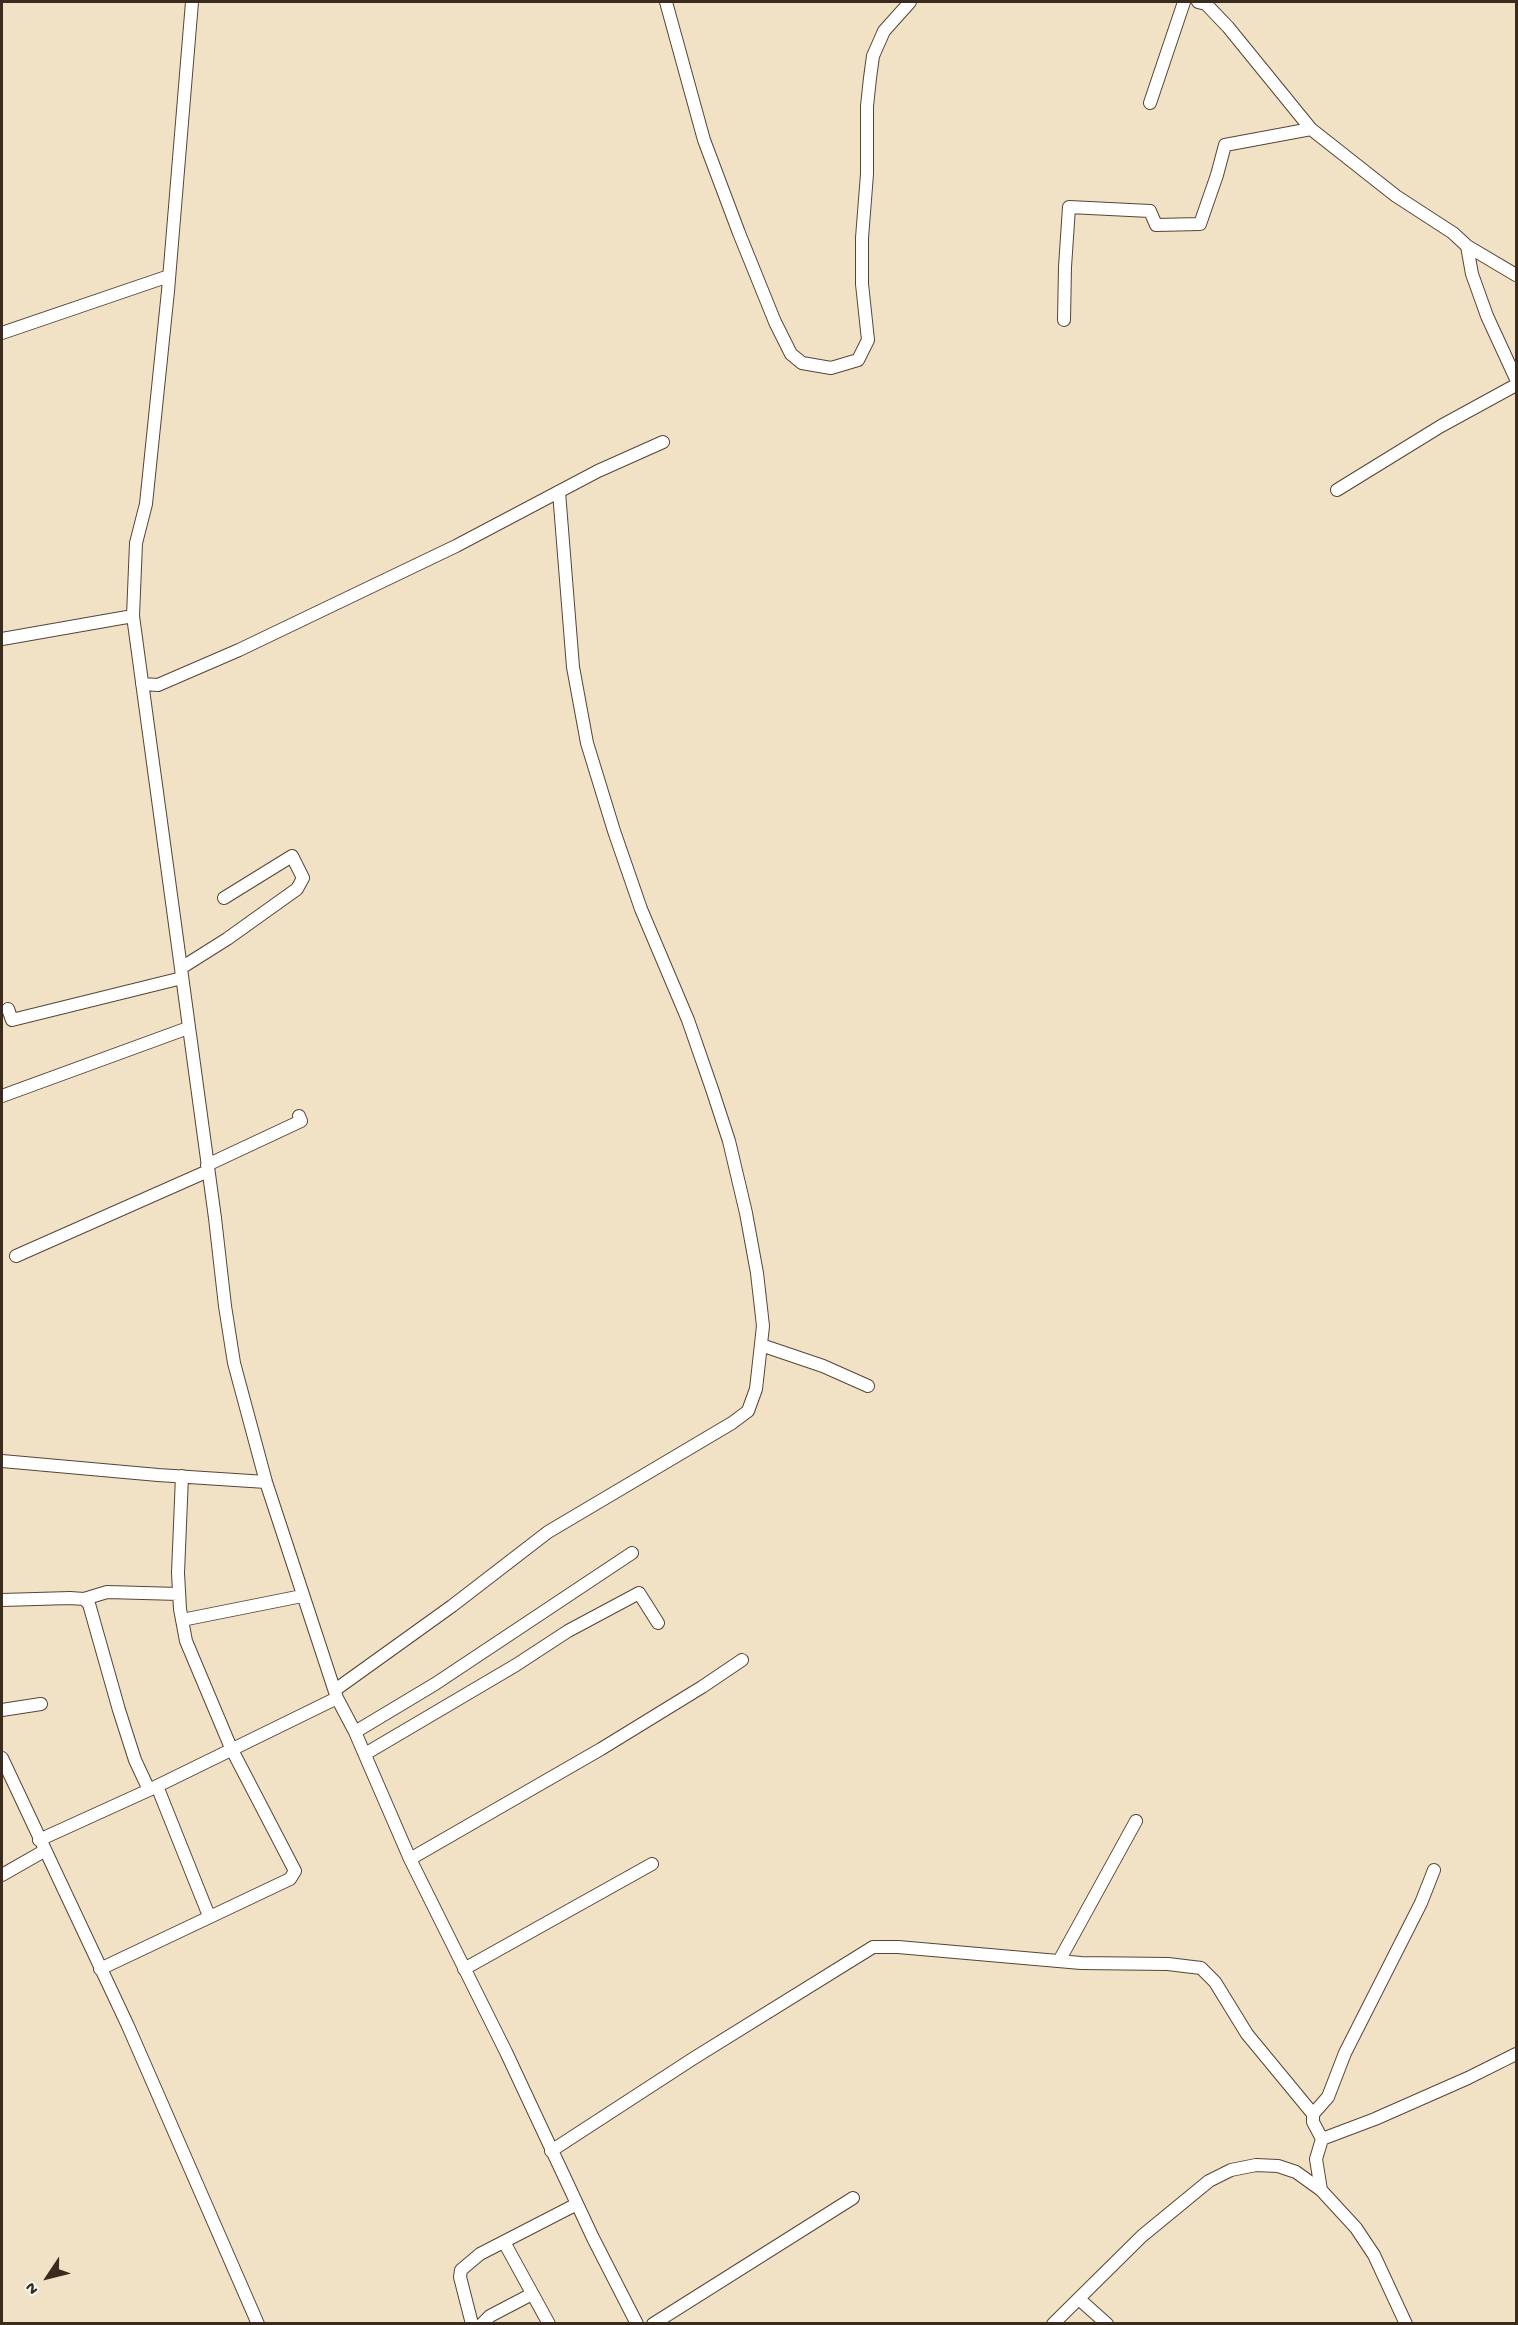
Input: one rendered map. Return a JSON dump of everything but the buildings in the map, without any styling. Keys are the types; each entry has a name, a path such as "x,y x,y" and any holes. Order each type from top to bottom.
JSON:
{"street":[{"path":"192,2 169,276 146,504 136,543 133,616 234,1363 266,1482 336,1694 410,1859 637,2324"},
{"path":"666,2 704,140 738,233 775,322 790,354 802,363 831,368 858,360 868,340 862,284 861,238 867,174 867,106 870,78 873,56 884,31 910,2"},
{"path":"1150,103 1184,2"},
{"path":"1198,2 1206,4 1228,27 1311,129 1396,196 1453,233 1467,246 1516,275"},
{"path":"1064,320 1069,207 1150,212 1156,225 1200,224 1225,145 1311,129"},
{"path":"1467,246 1472,274 1487,316 1516,379"},
{"path":"2,333 169,276"},
{"path":"1337,490 1441,426 1516,386"},
{"path":"142,684 158,685 239,650 456,546 598,471 663,442"},
{"path":"2,1875 42,1845 336,1694 548,1532 732,1423 748,1411 756,1389 762,1326 757,1273 746,1213 729,1141 688,1020 641,909 587,743 573,667 559,492"},
{"path":"2,639 133,616"},
{"path":"9,1010 12,1020 181,973 297,889 303,878 292,856 224,898"},
{"path":"2,1096 188,1028"},
{"path":"16,1256 207,1168 301,1121 299,1116"},
{"path":"761,1345 823,1366 868,1386"},
{"path":"2,1461 266,1482"},
{"path":"100,1969 290,1879 295,1871 231,1748 190,1650 182,1620 179,1594 182,1476"},
{"path":"355,1732 435,1684 632,1553"},
{"path":"2,1600 84,1599 107,1592 179,1594"},
{"path":"364,1755 516,1665 568,1631 639,1593 658,1623"},
{"path":"182,1620 302,1596"},
{"path":"84,1599 89,1604 93,1616 129,1742 153,1788 210,1916"},
{"path":"410,1859 601,1749 742,1660"},
{"path":"2,1710 41,1704"},
{"path":"2,1758 128,2026 258,2324"},
{"path":"1059,1961 1136,1821"},
{"path":"464,1969 652,1864"},
{"path":"1313,2114 1328,2097 1345,2053 1421,1903 1434,1870"},
{"path":"551,2151 694,2058 873,1947 898,1947 1081,1963 1186,1965 1201,1968 1215,1982 1247,2034 1313,2114 1313,2121 1322,2139 1316,2159 1321,2190"},
{"path":"1322,2139 1375,2120 1516,2054"},
{"path":"1053,2324 1142,2236 1209,2181 1231,2170 1256,2165 1278,2166 1296,2172 1321,2190 1356,2228 1374,2254 1389,2282 1406,2324"},
{"path":"653,2324 853,2198"},
{"path":"472,2324 460,2277 461,2270 480,2254 577,2204"},
{"path":"504,2242 549,2324"},
{"path":"488,2321 532,2294"},
{"path":"1079,2299 1107,2324"}]}
